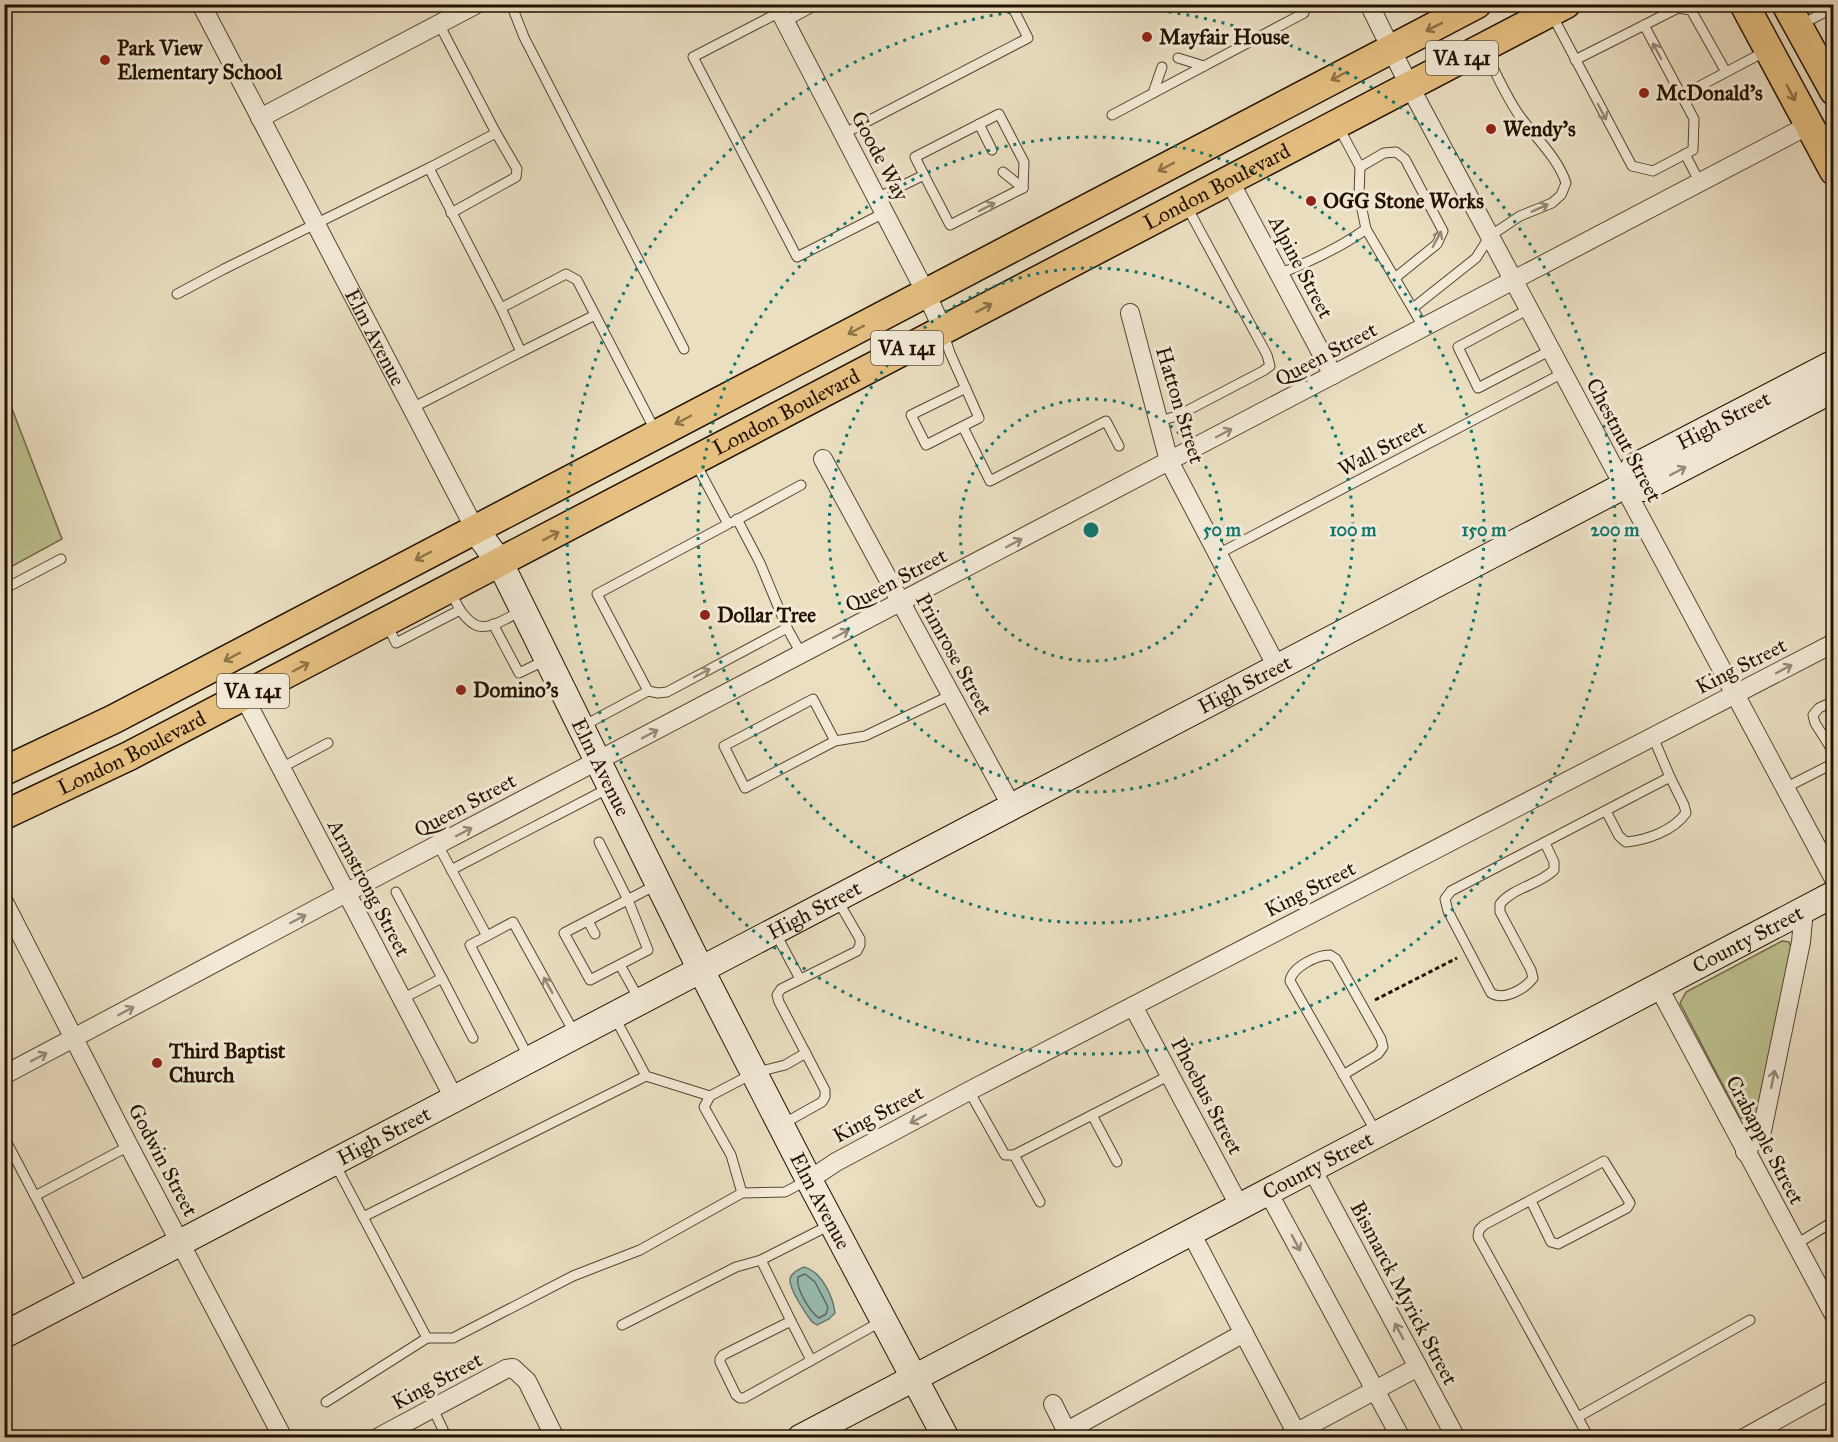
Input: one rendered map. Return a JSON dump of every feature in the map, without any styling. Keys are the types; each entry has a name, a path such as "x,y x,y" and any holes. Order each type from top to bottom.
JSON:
{"main road":[{"name":"London Boulevard","path":"4,771 114,719 1477,4"},
{"path":"1744,4 1833,171"},
{"name":"London Boulevard","path":"4,814 129,756 386,622 455,600 500,563 1558,9"},
{"path":"1792,15 1833,91"},
{"name":"High Street","path":"1623,486 1634,467 1833,363"},
{"name":"High Street","path":"4,1335 1623,486 1646,487 1833,389"},
{"name":"Elm Avenue","path":"475,529 500,563 658,884 808,1180 946,1437"},
{"name":"County Street","path":"800,1437 1833,894"}],"street":[{"name":"Elm Avenue","path":"201,4 475,529"},
{"path":"260,118 477,4"},
{"name":"Chestnut Street","path":"1369,4 1409,85 1833,879"},
{"name":"Goode Way","path":"780,13 927,293 942,330"},
{"name":"Queen Street","path":"4,1075 393,868 1809,125"},
{"name":"Alpine Street","path":"1229,180 1333,375"},
{"name":"Hatton Street","path":"1130,313 1169,461 1277,667"},
{"name":"Primrose Street","path":"823,459 1012,807"},
{"name":"King Street","path":"808,1180 836,1162 969,1091 1833,643"},
{"name":"Armstrong Street","path":"244,697 455,1100"},
{"name":"Godwin Street","path":"4,902 129,1146 283,1437"},
{"path":"1745,1152 1762,1131 1802,942 1804,909"},
{"name":"Crabapple Street","path":"1658,986 1833,1315"},
{"name":"Phoebus Street","path":"1133,1006 1240,1207"},
{"name":"Bismarck Myrick Street","path":"1312,1169 1456,1437"},
{"path":"1268,1192 1401,1437"},
{"path":"1191,1233 1244,1333 1294,1436 1418,1367"},
{"path":"1053,1404 1069,1434 1244,1333"},
{"name":"King Street","path":"386,1436 506,1369 513,1368 527,1381 555,1437"},
{"path":"1744,1437 1833,1388"}],"lane":[{"path":"511,4 524,37 684,349"},
{"path":"818,4 780,13 693,57 797,257 881,205 924,175"},
{"path":"843,134 1028,38 1011,4"},
{"path":"1112,115 1304,13 1304,4"},
{"path":"1792,15 1828,10 1826,4"},
{"path":"1575,60 1678,8 1691,10 1726,72"},
{"path":"1558,9 1575,60 1632,166 1653,171 1693,150 1694,119 1644,25"},
{"path":"439,24 517,169 516,177 452,213"},
{"path":"1413,308 1476,258 1490,236 1520,216 1552,202 1561,195 1566,183 1561,168 1538,141 1507,96 1483,47"},
{"path":"1681,96 1768,50"},
{"path":"1178,58 1204,66"},
{"path":"1153,93 1162,67"},
{"path":"999,114 1024,162 1023,188 950,225 915,157 999,114"},
{"path":"1337,123 1360,167 1359,195 1366,229 1424,328"},
{"path":"979,124 992,150"},
{"path":"177,294 224,268 316,225 496,133"},
{"path":"1360,167 1384,153 1396,152 1405,159 1443,231 1437,244 1395,278"},
{"path":"1684,154 1700,183"},
{"path":"429,168 521,352"},
{"path":"1004,172 1023,188"},
{"path":"1159,421 1177,416 1270,366 1267,355 1185,203"},
{"path":"1279,274 1308,262 1354,238 1366,229"},
{"path":"501,308 566,274 576,280 657,434"},
{"path":"1529,309 1458,347 1478,388 1551,350"},
{"path":"412,408 595,315"},
{"path":"942,330 979,418 926,445 911,415 966,388"},
{"name":"Wall Street","path":"1218,554 1563,373"},
{"path":"963,427 990,481 1106,421 1119,446"},
{"path":"694,461 760,563 787,628 802,655"},
{"path":"648,691 597,594 801,485"},
{"path":"4,588 61,559"},
{"path":"455,600 473,624 480,627 493,624 523,610"},
{"path":"493,624 519,673 547,660"},
{"path":"581,727 648,691 667,692 787,628"},
{"path":"835,741 813,699 724,746 745,788 835,741 865,736 951,695"},
{"path":"1833,700 1819,708 1813,715 1815,723 1833,753"},
{"path":"1606,811 1619,836 1626,842 1645,840 1680,822 1686,813 1653,737"},
{"path":"281,768 328,744"},
{"path":"1785,788 1833,763"},
{"path":"1545,843 1554,862 1554,870 1548,876 1506,897 1500,904 1500,912 1531,969 1533,978 1529,984 1505,996 1497,997 1491,993 1448,911 1445,899 1450,891 1670,777"},
{"path":"451,870 610,787"},
{"path":"599,842 628,900 648,950 614,964 590,980 564,933 588,921 628,900 658,884"},
{"path":"438,845 487,936"},
{"path":"396,892 473,1038"},
{"path":"780,1125 816,1106 825,1097 825,1090 778,1002 777,994 781,989 857,951 861,945 860,939 837,898"},
{"path":"588,921 595,934"},
{"path":"530,1060 470,945 513,922 576,1036"},
{"path":"775,932 801,979"},
{"path":"1343,1075 1378,1054 1383,1047 1381,1039 1336,959 1330,955 1323,955 1291,974 1290,981 1343,1075 1377,1135"},
{"path":"614,964 640,1002"},
{"path":"402,999 442,978"},
{"path":"614,1016 646,1076"},
{"path":"741,1192 731,1155 704,1107 710,1096 754,1073 785,1065 806,1053"},
{"path":"969,1091 1005,1155 1014,1155 1170,1075"},
{"path":"363,1217 646,1076 710,1096"},
{"path":"1092,1115 1117,1162"},
{"path":"4,1137 86,1293"},
{"path":"35,1196 129,1146"},
{"path":"1014,1155 1040,1203"},
{"path":"1531,1201 1554,1244 1627,1208 1630,1203 1604,1161 1484,1225 1479,1230 1478,1237 1588,1437"},
{"path":"334,1162 427,1338"},
{"path":"326,1402 427,1338 453,1338 573,1276 640,1250 741,1192 785,1192 808,1180"},
{"path":"1795,1245 1833,1221"},
{"path":"622,1325 736,1267 761,1260 832,1223"},
{"path":"761,1260 811,1360"},
{"path":"790,1321 723,1355 720,1359 736,1395 740,1398 744,1398 884,1320"},
{"path":"1578,1417 1750,1320"},
{"path":"433,1409 447,1437"}],"path":[{"path":"1363,1007 1469,951"}],"green space":[{"path":"4,388 62,539 5,570 4,570"},
{"path":"1782,941 1789,942 1792,949 1756,1115 1750,1120 1740,1118 1680,1003 1686,992"}],"water":[{"path":"804,1267 816,1273 821,1279 834,1306 835,1313 817,1325 802,1308 790,1283 792,1275"}],"place":[{"name":"Mayfair House","path":"1147,37"},
{"name":"Park View Elementary School","path":"105,60"},
{"name":"McDonald's","path":"1644,93"},
{"name":"Wendy's","path":"1491,129"},
{"name":"OGG Stone Works","path":"1311,201"},
{"name":"Dollar Tree","path":"705,615"},
{"name":"Domino's","path":"461,690"},
{"name":"Third Baptist Church","path":"157,1063"}]}
